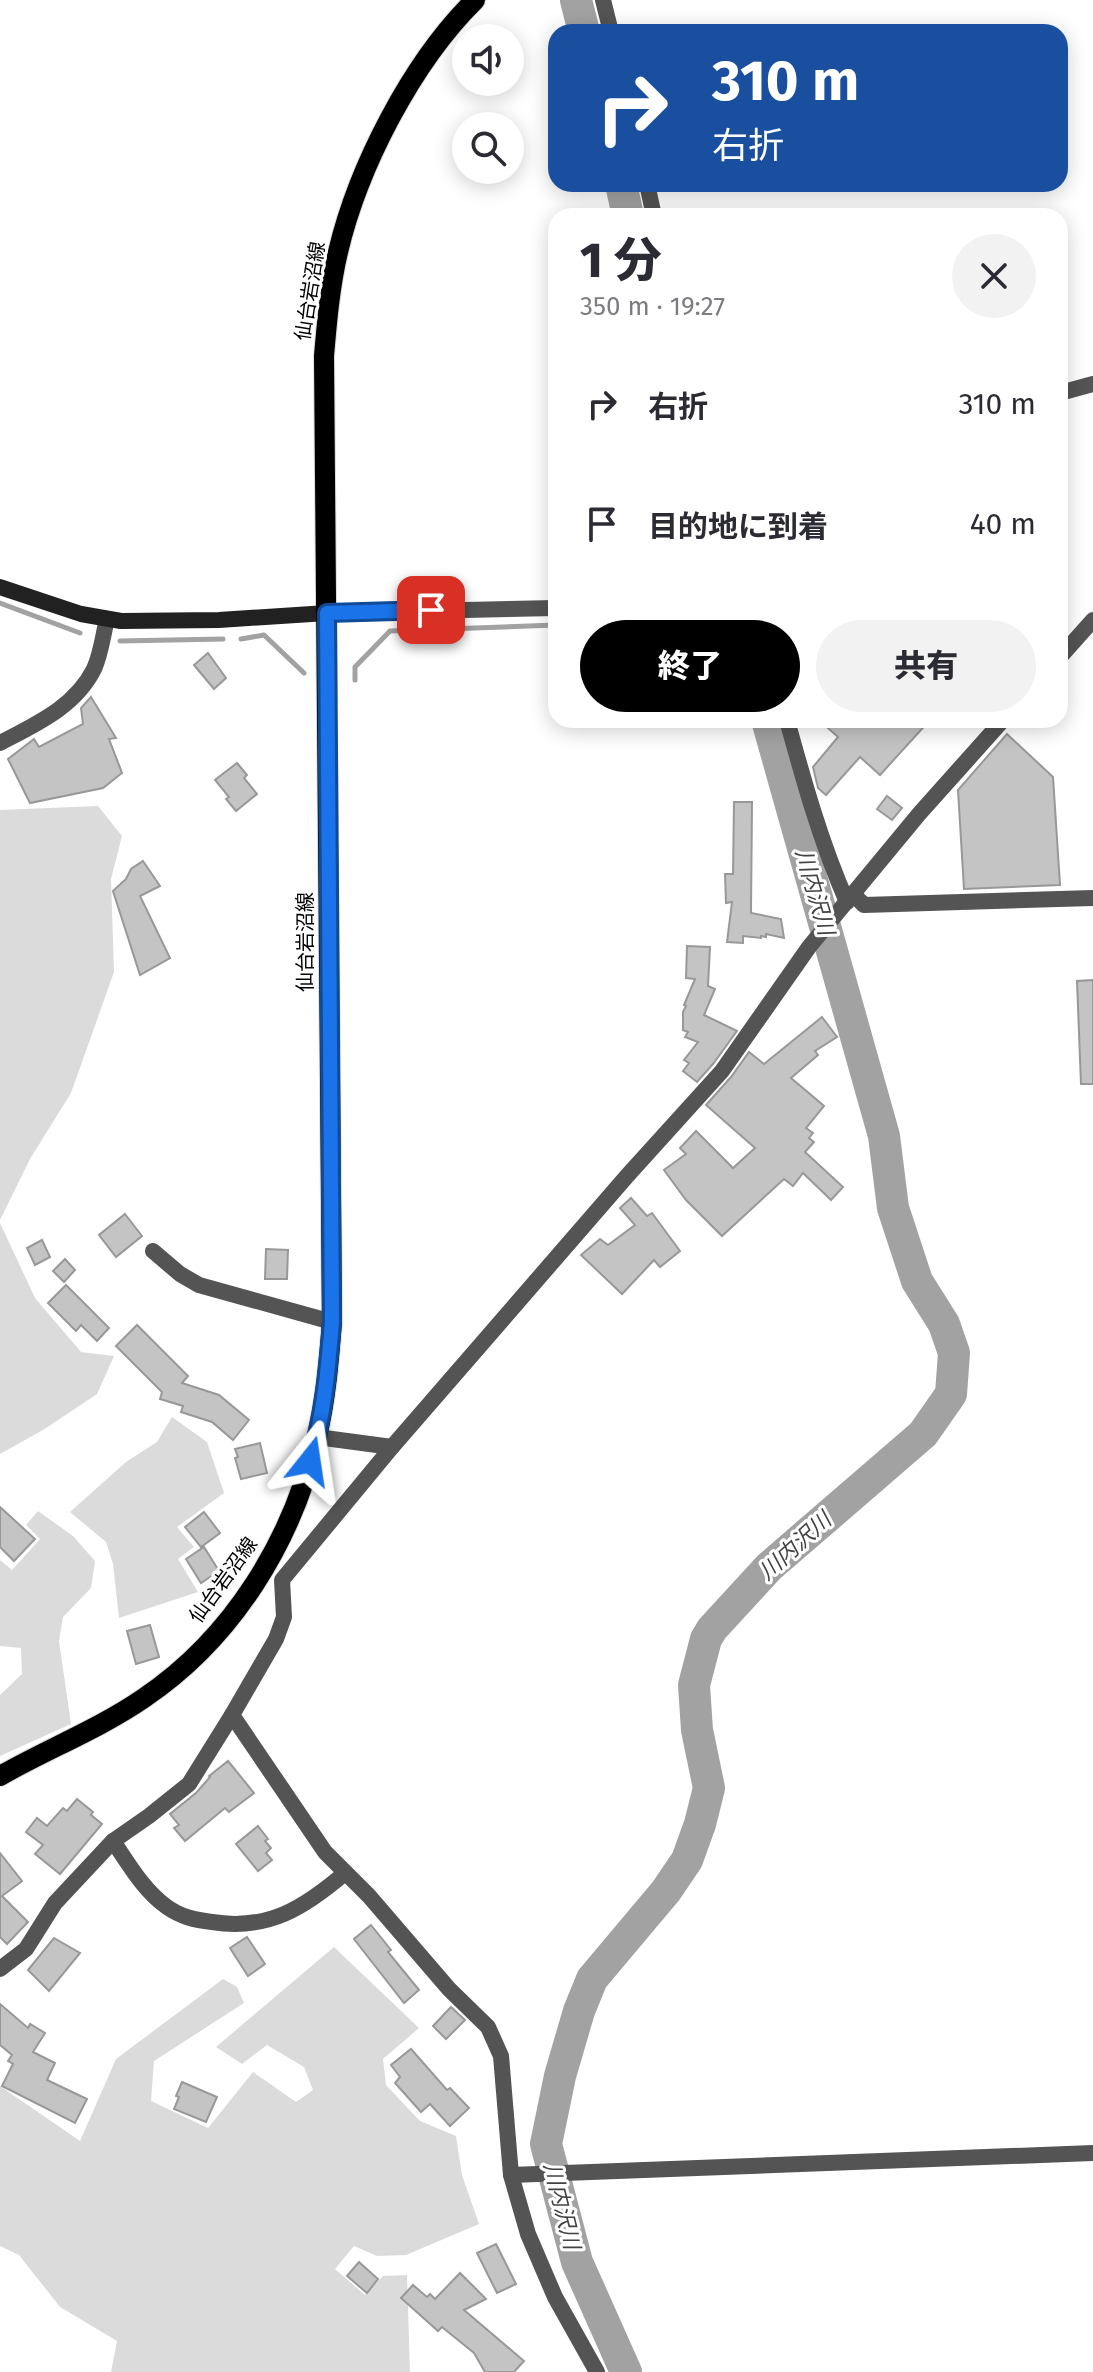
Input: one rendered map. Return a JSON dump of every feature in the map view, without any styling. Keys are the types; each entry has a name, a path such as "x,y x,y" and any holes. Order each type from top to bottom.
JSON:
{"main road":[{"name":"仙台岩沼線","path":"0,1776 140,1701 203,1648 244,1598 272,1557 294,1509 317,1437 328,1376 332,1322 324,356 329,302 338,253 352,207 387,126 438,42 475,0"}],"street":[{"path":"603,0 609,24"},
{"path":"1068,391 1093,384"},
{"path":"0,587 81,614 121,621 548,608"},
{"path":"0,743 53,715 82,686 94,668 107,619"},
{"path":"1068,648 1093,620"},
{"path":"789,728 811,809 846,903"},
{"path":"0,1969 26,1949 55,1903 113,1841 189,1784 276,1639 284,1617 282,1580 392,1447 722,1071 809,947 919,814 996,728"},
{"path":"846,903 1093,898"},
{"path":"153,1251 180,1274 199,1285 332,1322"},
{"path":"317,1437 392,1447"},
{"path":"232,1715 325,1852 369,1896 449,1989 488,2027 501,2056 528,2234 555,2297 597,2372"},
{"path":"113,1841 142,1882 165,1906 185,1918 218,1923 253,1925 284,1914 314,1898 345,1873"},
{"path":"517,2174 1093,2153"}],"shaded area":[{"path":"98,806 122,836 111,879 114,972 71,1093 30,1159 0,1220 0,810"},
{"path":"0,1223 35,1298 81,1352 114,1356 97,1394 0,1454"},
{"path":"172,1417 207,1442 224,1493 177,1527 194,1547 178,1559 198,1592 119,1618 113,1564 106,1542 70,1512 126,1462 157,1442"},
{"path":"38,1511 73,1536 95,1561 91,1588 63,1617 59,1641 71,1724 0,1756 0,1695 22,1674 21,1648 0,1646 0,1560 12,1570 40,1539 26,1525"},
{"path":"334,1947 419,2028 383,2059 386,2085 420,2121 456,2136 462,2175 479,2224 406,2255 377,2256 354,2246 335,2269 365,2295 383,2276 407,2275 410,2372 111,2372 117,2341 60,2307 19,2255 0,2246 0,2086 80,2141 116,2059 223,1979 237,1987 244,2003 154,2061 151,2101 208,2128 253,2072 296,2102 313,2090 304,2067 267,2045 242,2064 216,2047"}],"building":[{"path":"208,653 226,678 214,689 194,665"},
{"path":"91,697 116,738 109,739 122,773 103,788 30,803 8,759 34,739 39,747 83,724 81,708"},
{"path":"828,728 923,728 880,775 860,757 826,795 818,788 813,767 838,737"},
{"path":"1007,734 1053,777 1060,885 964,889 958,790"},
{"path":"237,763 257,794 236,811 215,780"},
{"path":"887,796 902,808 892,820 877,809"},
{"path":"734,802 752,802 751,913 781,919 784,938 766,934 761,938 743,936 743,943 727,942 732,902 726,903 725,874 733,874"},
{"path":"143,861 160,886 140,896 170,958 140,975 113,891 126,879 131,869"},
{"path":"687,946 710,947 708,986 715,989 704,1015 737,1031 697,1082 683,1071 689,1063 684,1060 698,1042 685,1037 688,1032 683,1030 684,1005 695,979 686,978"},
{"path":"1093,980 1093,1084 1081,1084 1077,981"},
{"path":"822,1017 837,1037 815,1051 818,1055 791,1078 824,1106 806,1128 813,1133 809,1138 814,1142 805,1152 843,1187 831,1200 803,1173 793,1186 784,1179 722,1236 686,1200 664,1170 686,1154 680,1148 696,1131 733,1168 755,1148 706,1105 749,1052 764,1064"},
{"path":"631,1198 647,1216 652,1213 680,1251 660,1267 654,1260 622,1294 581,1255 600,1239 608,1245 635,1225 620,1208"},
{"path":"125,1214 142,1236 116,1257 99,1235"},
{"path":"42,1240 50,1257 35,1265 27,1248"},
{"path":"266,1249 288,1250 287,1279 265,1279"},
{"path":"65,1259 75,1270 64,1282 53,1271"},
{"path":"66,1285 109,1328 97,1341 81,1325 76,1331 48,1303"},
{"path":"137,1325 188,1376 182,1383 219,1395 249,1420 233,1440 212,1422 181,1412 183,1406 160,1399 162,1392 116,1346"},
{"path":"260,1443 267,1473 241,1479 235,1449"},
{"path":"0,1507 35,1539 14,1561 0,1547"},
{"path":"204,1512 220,1533 201,1547 185,1527"},
{"path":"204,1547 219,1571 201,1583 186,1559"},
{"path":"150,1625 159,1657 136,1664 127,1631"},
{"path":"228,1761 254,1793 229,1812 225,1808 185,1841 174,1828 179,1825 170,1814"},
{"path":"77,1799 102,1824 60,1874 35,1854 43,1845 26,1832 37,1818 47,1826 63,1808 67,1811"},
{"path":"258,1826 268,1839 265,1841 271,1848 266,1853 272,1860 258,1871 236,1844"},
{"path":"0,1853 22,1881 2,1896 28,1922 7,1944 0,1937"},
{"path":"371,1925 419,1990 404,2003 354,1939"},
{"path":"247,1937 265,1964 248,1976 230,1948"},
{"path":"54,1938 80,1953 49,1991 28,1970"},
{"path":"0,2004 28,2028 30,2024 45,2033 33,2052 55,2063 47,2080 87,2099 75,2123 2,2086 13,2064 8,2061 12,2055 0,2045"},
{"path":"451,2007 465,2020 446,2039 433,2026"},
{"path":"411,2049 447,2090 450,2088 469,2108 450,2126 430,2104 421,2112 395,2083 400,2077 391,2065"},
{"path":"182,2082 217,2097 206,2122 174,2109"},
{"path":"496,2244 516,2284 497,2293 477,2253"},
{"path":"359,2262 378,2279 367,2293 347,2276"},
{"path":"460,2273 486,2299 464,2310 524,2361 514,2372 485,2372 474,2353 442,2327 438,2331 401,2298 413,2285 427,2297 430,2294 435,2299"}],"waterway":[{"name":"川内沢川","path":"576,0 582,24"},
{"name":"川内沢川","path":"623,192 626,208"},
{"path":"0,603 80,633"},
{"path":"355,680 355,667 390,631 548,625"},
{"path":"241,639 264,635 304,673"},
{"path":"120,641 223,639"},
{"name":"川内沢川","path":"626,2372 577,2262 546,2144 560,2076 579,2011 592,1979 666,1891 687,1860 700,1824 709,1788 697,1730 694,1685 706,1639 712,1629 769,1567 923,1434 951,1394 954,1353 944,1324 917,1281 893,1208 884,1136 769,728"}],"route":[{"path":"310,1461 328,1376 332,1322 327,613 431,610"}]}
